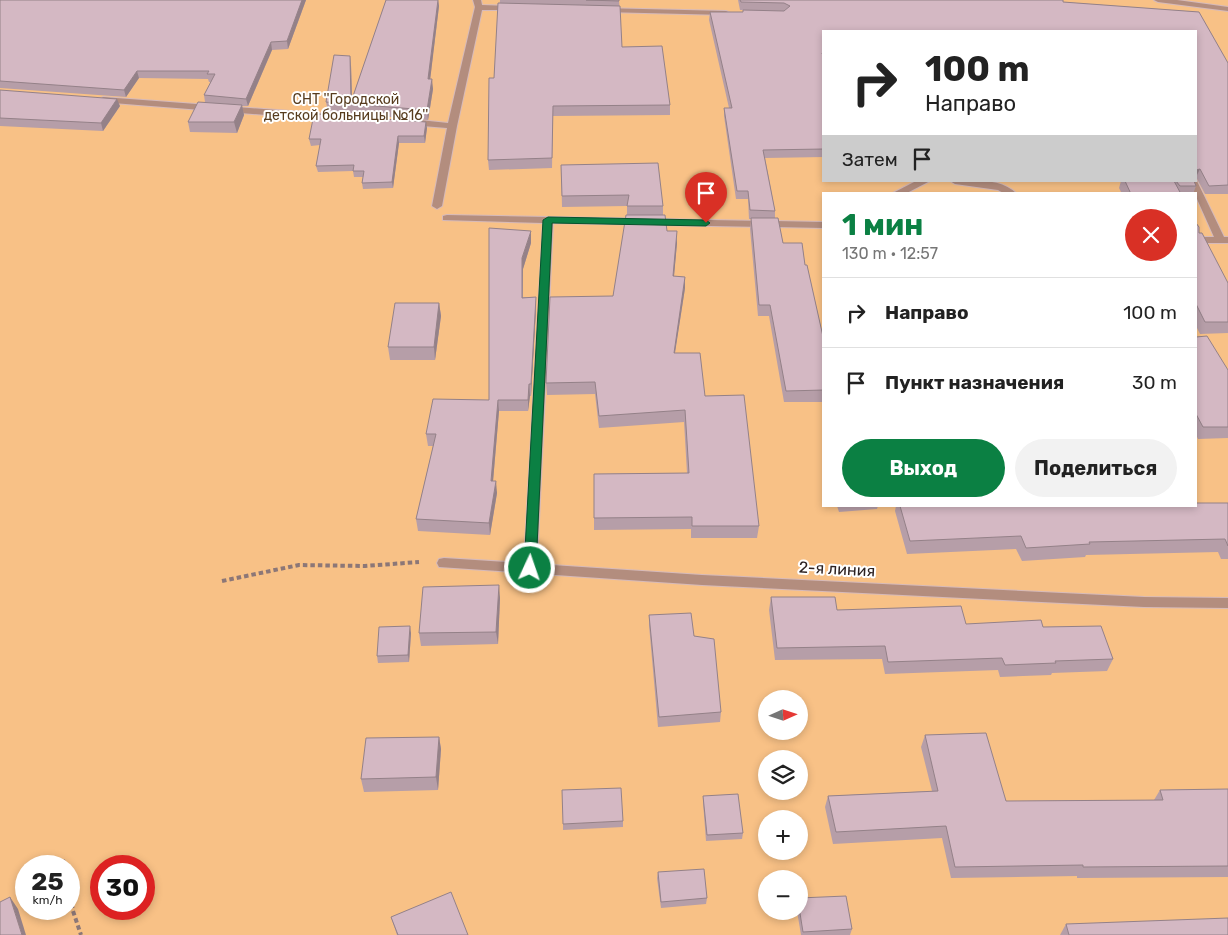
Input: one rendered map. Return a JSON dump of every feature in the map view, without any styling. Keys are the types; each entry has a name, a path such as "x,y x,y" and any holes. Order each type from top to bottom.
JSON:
{"street":[{"path":"1158,0 1228,8"},
{"path":"437,206 478,4 528,8"},
{"path":"597,10 734,14"},
{"path":"88,99 344,118"},
{"path":"403,122 452,126"},
{"path":"900,192 923,182"},
{"path":"963,182 1001,187 1009,192"},
{"path":"1195,182 1224,240 1197,240"},
{"path":"447,218 822,225"},
{"path":"530,568 548,220"},
{"name":"2-я линия","path":"444,563 702,580 1144,602 1228,604"}],"path":[{"path":"222,581 300,565 364,566 405,562 444,563"},
{"path":"76,920 81,935"}],"green space":[{"name":"СНТ ''Городской детской больницы №16''","path":"0,0 1228,0 1228,935 0,935"}],"building":[{"path":"0,0 302,0 287,41 271,42 246,99 204,95 215,74 207,74 209,71 137,71 124,90 0,81"},
{"path":"386,0 438,0 428,79 432,79 427,110 326,102 334,55 350,56 351,102"},
{"path":"586,0 619,0 619,1"},
{"path":"740,0 1063,0 1063,2 1199,12 1228,63 1228,185 1209,186 1200,169 1197,170 1197,30 822,30 822,149 763,150 775,211 750,210 748,191 737,191 724,108 732,108 710,12 743,12 743,10 784,11 790,6 784,3 741,2"},
{"path":"498,3 620,6 622,47 662,46 670,105 553,106 552,158 488,160 489,78 494,78"},
{"path":"0,90 117,99 101,123 0,118"},
{"path":"198,102 242,105 234,122 188,122"},
{"path":"314,114 426,122 424,136 398,136 392,182 362,183 364,171 353,171 354,165 316,166 321,139 309,139"},
{"path":"658,163 663,206 627,206 629,195 562,196 561,165"},
{"path":"1125,182 1175,182 1180,192 1130,192"},
{"path":"1177,182 1194,182 1196,186 1180,186"},
{"path":"626,215 665,215 667,231 677,231 673,276 685,277 674,353 700,353 705,396 744,395 759,526 692,526 692,517 594,518 594,474 689,473 685,410 599,416 595,382 546,383 550,297 613,296"},
{"path":"751,218 778,218 783,243 802,243 805,265 807,265 822,332 822,390 786,391 770,305 759,305"},
{"path":"1197,224 1199,233 1202,233 1228,283 1228,322 1205,322 1197,306"},
{"path":"489,228 531,231 522,258 522,298 536,297 531,384 529,384 528,400 498,400 491,481 496,481 489,523 416,519 436,434 426,434 433,399 489,400"},
{"path":"395,303 439,303 434,347 388,347"},
{"path":"1207,336 1228,370 1228,427 1203,427 1197,416 1197,337"},
{"path":"1197,503 1228,503 1228,546 1225,539 1089,542 1090,544 1026,548 1021,536 910,541 900,507 1197,507"},
{"path":"499,585 496,632 419,633 423,587"},
{"path":"771,597 835,597 837,610 961,606 966,624 1041,620 1043,627 1101,626 1113,659 1005,665 1002,658 888,662 885,646 777,648"},
{"path":"691,613 694,636 714,639 721,712 659,717 649,615"},
{"path":"410,626 408,655 377,656 379,627"},
{"path":"986,733 1006,801 1163,800 1160,790 1228,789 1228,866 1083,867 1083,865 955,867 946,826 836,832 828,796 938,791 925,735"},
{"path":"439,737 436,777 361,779 366,738"},
{"path":"621,788 623,821 563,824 562,790"},
{"path":"738,794 743,833 707,835 703,796"},
{"path":"704,869 707,898 661,902 658,872"},
{"path":"451,892 468,935 398,935 391,917"},
{"path":"846,896 852,929 803,932 801,920 808,920 808,898"},
{"path":"10,897 15,913 15,920 17,920 22,935 0,935 0,902"},
{"path":"1228,918 1228,935 1069,935 1066,924"}],"route":[{"path":"530,568 548,220 706,223"}]}
